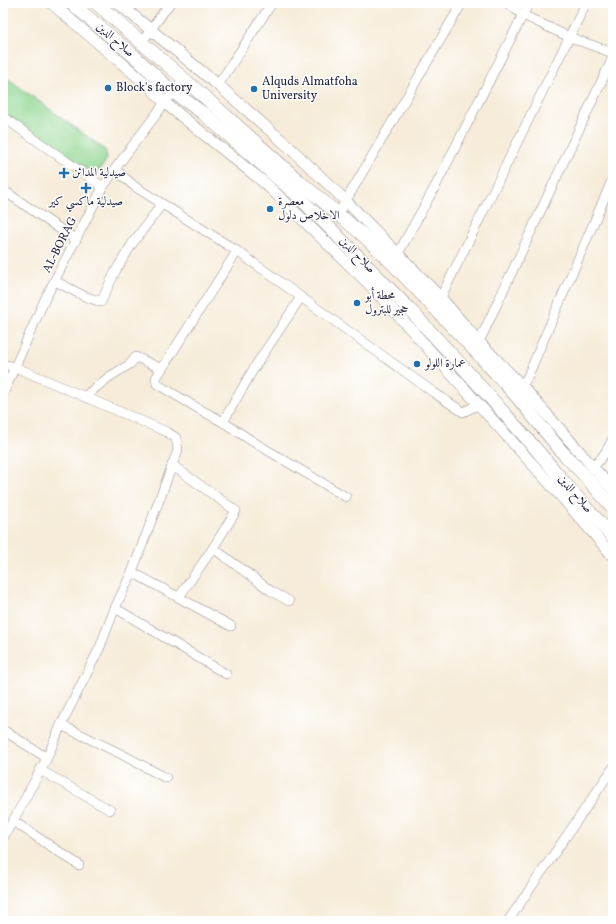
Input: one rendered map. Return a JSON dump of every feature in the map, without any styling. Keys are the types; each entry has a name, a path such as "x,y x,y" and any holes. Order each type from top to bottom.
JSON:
{"highway":[{"name":"صلاح الدين","path":"71,3 134,56 173,92 203,113 297,195 413,313 530,441 588,510 613,537"},
{"name":"صلاح الدين","path":"99,4 299,181 364,236 396,259 438,303 482,358 518,398 563,453 613,508"}],"main road":[{"path":"51,3 151,88 165,103 266,184 356,271 408,326 564,499 613,556"},
{"path":"118,3 218,85 288,146 346,201 396,259"},
{"path":"438,303 522,386 613,490"}],"street":[{"path":"142,42 170,3"},
{"path":"218,85 272,3"},
{"path":"338,214 462,3"},
{"path":"507,3 523,15 569,37 613,53"},
{"path":"396,259 529,3"},
{"path":"438,303 586,3"},
{"path":"479,342 613,57"},
{"name":"AL-BORAG","path":"3,394 45,299 103,187 184,79"},
{"path":"3,118 103,187"},
{"path":"115,169 134,186 237,251 433,392 464,412 478,405"},
{"path":"522,386 527,378 613,178"},
{"path":"3,190 76,240"},
{"path":"55,281 84,296 101,302 115,272 132,244 162,204"},
{"path":"237,251 156,378 157,384 223,422 346,497"},
{"path":"223,422 254,368 301,297"},
{"path":"84,397 109,377 130,364 136,358 162,369"},
{"path":"3,364 14,367 167,432 176,438 178,450 132,572 115,608 100,647 61,725 47,758 3,838"},
{"path":"593,467 600,461 607,451 613,438"},
{"path":"172,465 236,511 180,597"},
{"path":"213,548 288,601"},
{"path":"132,572 180,597 230,626"},
{"path":"115,608 226,674"},
{"path":"61,725 166,778"},
{"path":"3,730 47,758"},
{"path":"508,921 613,768"},
{"path":"40,770 110,810"},
{"path":"13,821 79,865"}],"green space":[{"path":"3,75 104,149 107,159 100,170 96,172 88,170 3,112"}],"place":[{"name":"Block's factory","path":"108,88"},
{"name":"Alquds Almatfoha University","path":"254,89"},
{"name":"صيدلية المدائن","path":"64,173"},
{"name":"صيدلية ماكسي كير","path":"86,188"},
{"name":"معصرة الاخلاص دلول","path":"270,209"},
{"name":"محطة أبو حجير للبترول","path":"357,303"},
{"name":"عمارة اللولو","path":"417,364"}]}
